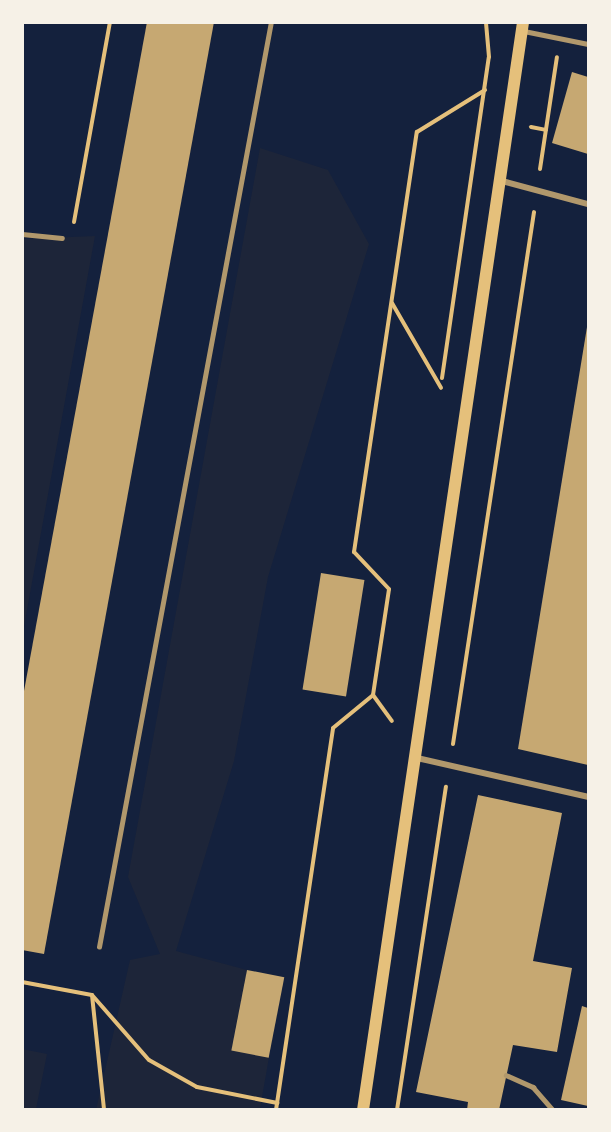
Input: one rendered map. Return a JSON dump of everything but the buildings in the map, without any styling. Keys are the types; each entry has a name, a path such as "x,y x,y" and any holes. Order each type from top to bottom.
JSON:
{"main road":[{"path":"363,1110 417,758 455,473 502,181 522,26"}],"street":[{"path":"502,181 588,204"},
{"path":"22,234 62,238"},
{"path":"417,758 588,797"}],"lane":[{"path":"99,947 271,22"},
{"path":"522,26 588,44"},
{"path":"506,1075 533,1088 554,1110"}],"path":[{"path":"62,238 77,218 110,22"},
{"path":"439,400 485,90 489,57 486,22"},
{"path":"397,1110 560,38"},
{"path":"276,1110 333,728 373,695 389,589 354,552 417,132 485,90"},
{"path":"391,303 441,388"},
{"path":"373,695 392,721"},
{"path":"391,733 394,710"},
{"path":"22,982 92,996 149,1060 197,1087 277,1103"},
{"path":"92,996 104,1110"}],"shaded area":[{"path":"260,148 328,170 369,244 268,577 234,761 176,951 247,970 231,1050 269,1057 260,1109 96,1110 130,960 160,954 128,877"},
{"path":"95,236 23,632 23,239"},
{"path":"22,1049 47,1054 36,1109 23,1109"}]}
